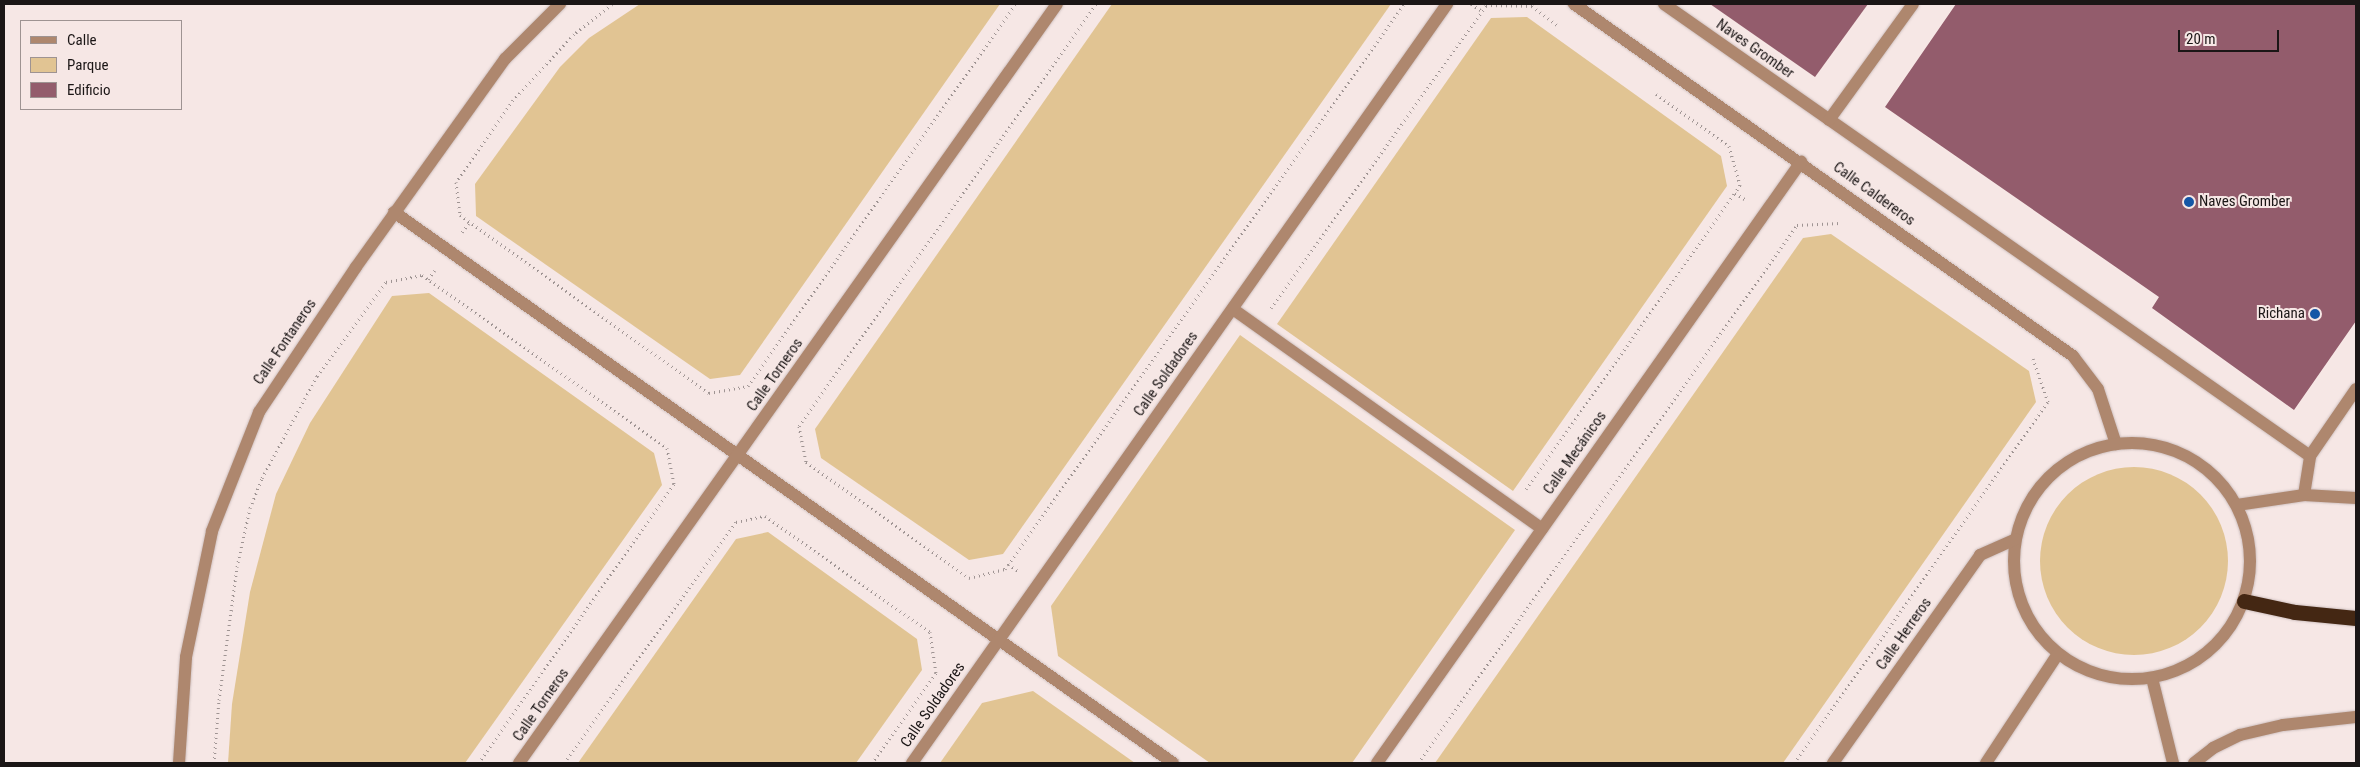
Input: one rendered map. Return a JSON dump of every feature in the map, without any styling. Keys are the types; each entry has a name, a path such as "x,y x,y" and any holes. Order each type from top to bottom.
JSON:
{"highway":[{"path":"2244,601 2295,612 2356,618"}],"street":[{"name":"Calle Fontaneros","path":"179,763 186,657 212,532 259,412 394,212 505,59 560,4"},
{"name":"Calle Torneros","path":"519,763 1057,4"},
{"name":"Calle Soldadores","path":"912,763 1447,4"},
{"name":"Calle Caldereros","path":"1574,4 1801,162 2073,356 2098,389 2116,444"},
{"name":"Naves Gromber","path":"1664,4 2310,456"},
{"path":"1829,120 1913,4"},
{"name":"Calle Mecánicos","path":"1377,763 1801,162"},
{"path":"394,212 739,455 998,642 1173,763"},
{"path":"1233,309 1542,529"},
{"path":"2304,495 2310,456 2356,388"},
{"path":"2116,444 2152,445 2186,456 2215,476 2236,505 2251,552 2244,601 2230,629 2209,652 2182,670 2152,678 2105,676 2074,665 2058,654 2042,639 2021,602 2013,561 2016,539 2030,500 2058,468 2076,456 2116,444"},
{"path":"2236,505 2304,495 2356,498"},
{"name":"Calle Herreros","path":"1833,763 1980,555 2016,539"},
{"path":"1986,763 2058,654"},
{"path":"2152,678 2173,763"},
{"path":"2194,763 2213,748 2240,735 2283,725 2356,716"}],"path":[{"path":"612,4 574,34 513,100 456,182 460,215 709,393 748,386 1015,4"},
{"path":"1096,4 799,426 806,462 969,578 1005,569 1404,4"},
{"path":"1470,4 1482,11"},
{"path":"1266,315 1486,5 1532,6 1563,28"},
{"path":"1523,493 1740,185 1729,146 1650,90"},
{"path":"1735,193 1792,232"},
{"path":"1418,763 1797,225 1838,222 1846,227"},
{"path":"214,763 218,700 237,566 250,508 262,478 317,376 386,282 422,275 667,448 674,484 479,763"},
{"path":"1794,763 2048,402 2032,358"},
{"path":"564,763 736,522 765,516 930,632 936,673 872,763"}],"green space":[{"path":"640,4 1000,4 740,375 710,379 476,216 475,184 560,67 589,38"},
{"path":"1112,4 1391,4 1003,554 969,560 821,458 815,429"},
{"path":"1527,17 1721,156 1727,186 1513,491 1277,324 1491,18"},
{"path":"1831,234 2029,371 2036,402 1783,763 1435,763 1803,238"},
{"path":"429,293 654,453 662,485 465,763 228,763 232,704 250,592 276,494 310,423 392,296"},
{"path":"1240,335 1515,530 1352,763 1210,763 1058,656 1051,606"},
{"path":"2134,467 2170,474 2194,488 2207,501 2221,525 2228,561 2221,597 2207,621 2194,634 2170,648 2134,655 2098,648 2074,634 2061,621 2047,597 2040,561 2047,525 2061,501 2074,488 2098,474"},
{"path":"768,532 917,639 922,670 856,763 578,763 736,539"},
{"path":"1033,691 1135,763 940,763 982,703"}],"building":[{"path":"1710,4 1868,4 1815,77"},
{"name":"Naves Gromber","path":"1956,4 2356,4 2356,321 2294,410 2152,308 2159,297 1885,107"}],"place":[{"name":"Naves Gromber","path":"2189,202"},
{"name":"Richana","path":"2315,314"}]}
